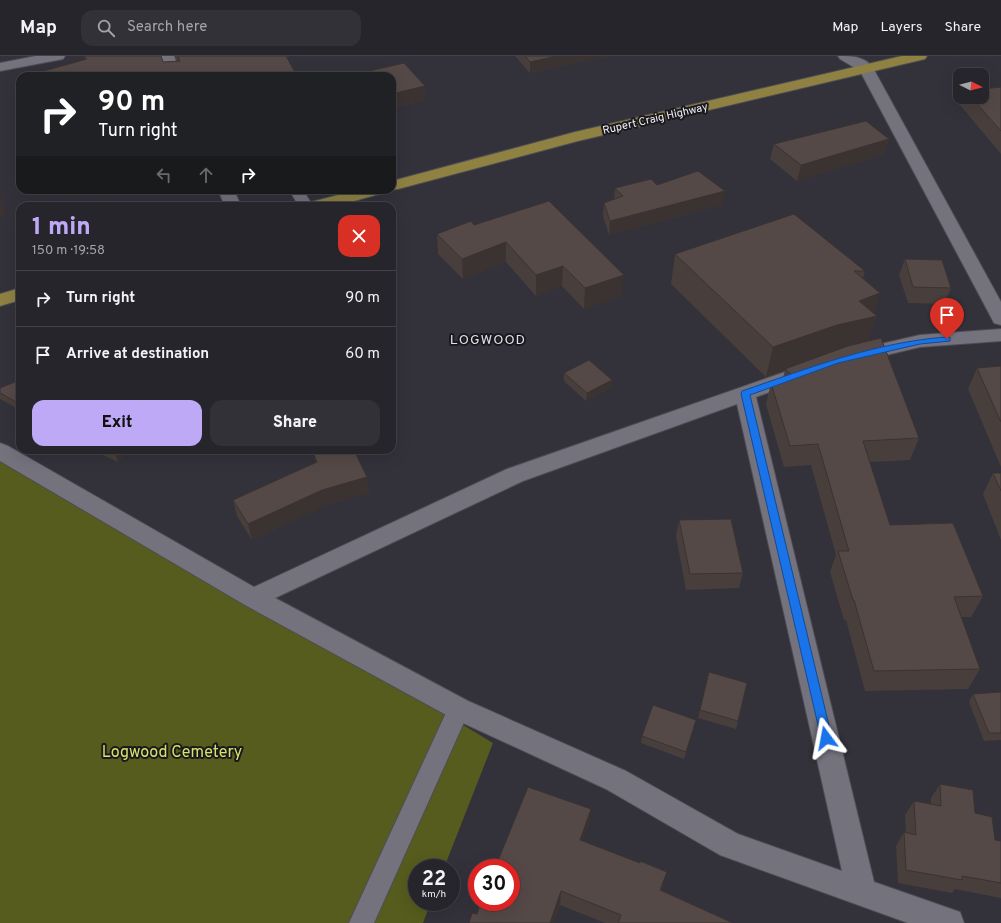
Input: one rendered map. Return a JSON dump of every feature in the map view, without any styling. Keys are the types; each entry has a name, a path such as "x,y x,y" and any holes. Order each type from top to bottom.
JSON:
{"main road":[{"name":"Rupert Craig Highway","path":"396,185 575,137 920,56"},
{"path":"332,202 362,194"},
{"path":"0,300 16,295"}],"street":[{"path":"0,67 58,56"},
{"path":"167,56 174,72"},
{"path":"845,56 866,68 1001,319"},
{"path":"836,361 920,341 1001,335"},
{"path":"253,598 515,475 815,369"},
{"path":"745,394 862,892"},
{"path":"0,451 253,598 459,709 616,780 730,845 949,923"}],"lane":[{"path":"361,923 459,709"}],"green space":[{"name":"Logwood Cemetery","path":"0,446 493,743 448,859 408,859 408,911 428,911 423,923 0,923"}],"building":[{"path":"84,56 161,56 163,62 180,61 178,56 286,56 295,72 40,72 87,59"},
{"path":"525,56 557,56 530,62"},
{"path":"404,63 425,86 396,93 396,72 364,72"},
{"path":"1001,87 1001,131 977,104 989,104 989,88"},
{"path":"866,121 889,139 801,165 774,144"},
{"path":"698,171 725,191 610,221 604,203 623,196 615,188 651,179 657,185"},
{"path":"549,201 624,275 585,288 563,266 536,275 506,242 462,259 437,234 471,221 474,225"},
{"path":"794,214 865,271 854,271 880,293 859,301 877,316 837,325 773,347 675,254"},
{"path":"905,259 942,260 951,288 913,287"},
{"path":"881,338 919,438 863,441 890,525 953,523 983,596 954,597 980,669 874,671 854,600 838,551 849,551 818,444 790,446 771,383 791,374 785,369 848,346"},
{"path":"589,360 612,380 587,393 564,373"},
{"path":"1001,366 1001,422 977,368"},
{"path":"16,382 16,402 0,393 0,388"},
{"path":"356,454 367,477 322,490 248,524 233,500 317,462 314,455"},
{"path":"993,473 1001,473 1001,491"},
{"path":"731,519 743,573 690,574 679,520"},
{"path":"709,672 747,683 738,721 700,710"},
{"path":"1001,692 1001,733 989,733 973,694"},
{"path":"653,705 696,720 686,752 642,736"},
{"path":"940,784 973,790 975,813 992,817 995,840 1001,841 1001,883 962,876 962,880 906,870 904,832 916,835 914,801 941,806"},
{"path":"528,787 591,809 580,840 667,872 660,890 733,923 618,923 621,915 561,891 550,923 469,923 472,913 477,914 478,911 520,911 520,859 499,859"}],"district":[{"name":"LOGWOOD","path":"488,339"}],"route":[{"path":"826,738 745,394 836,361 920,341 947,339"}]}
